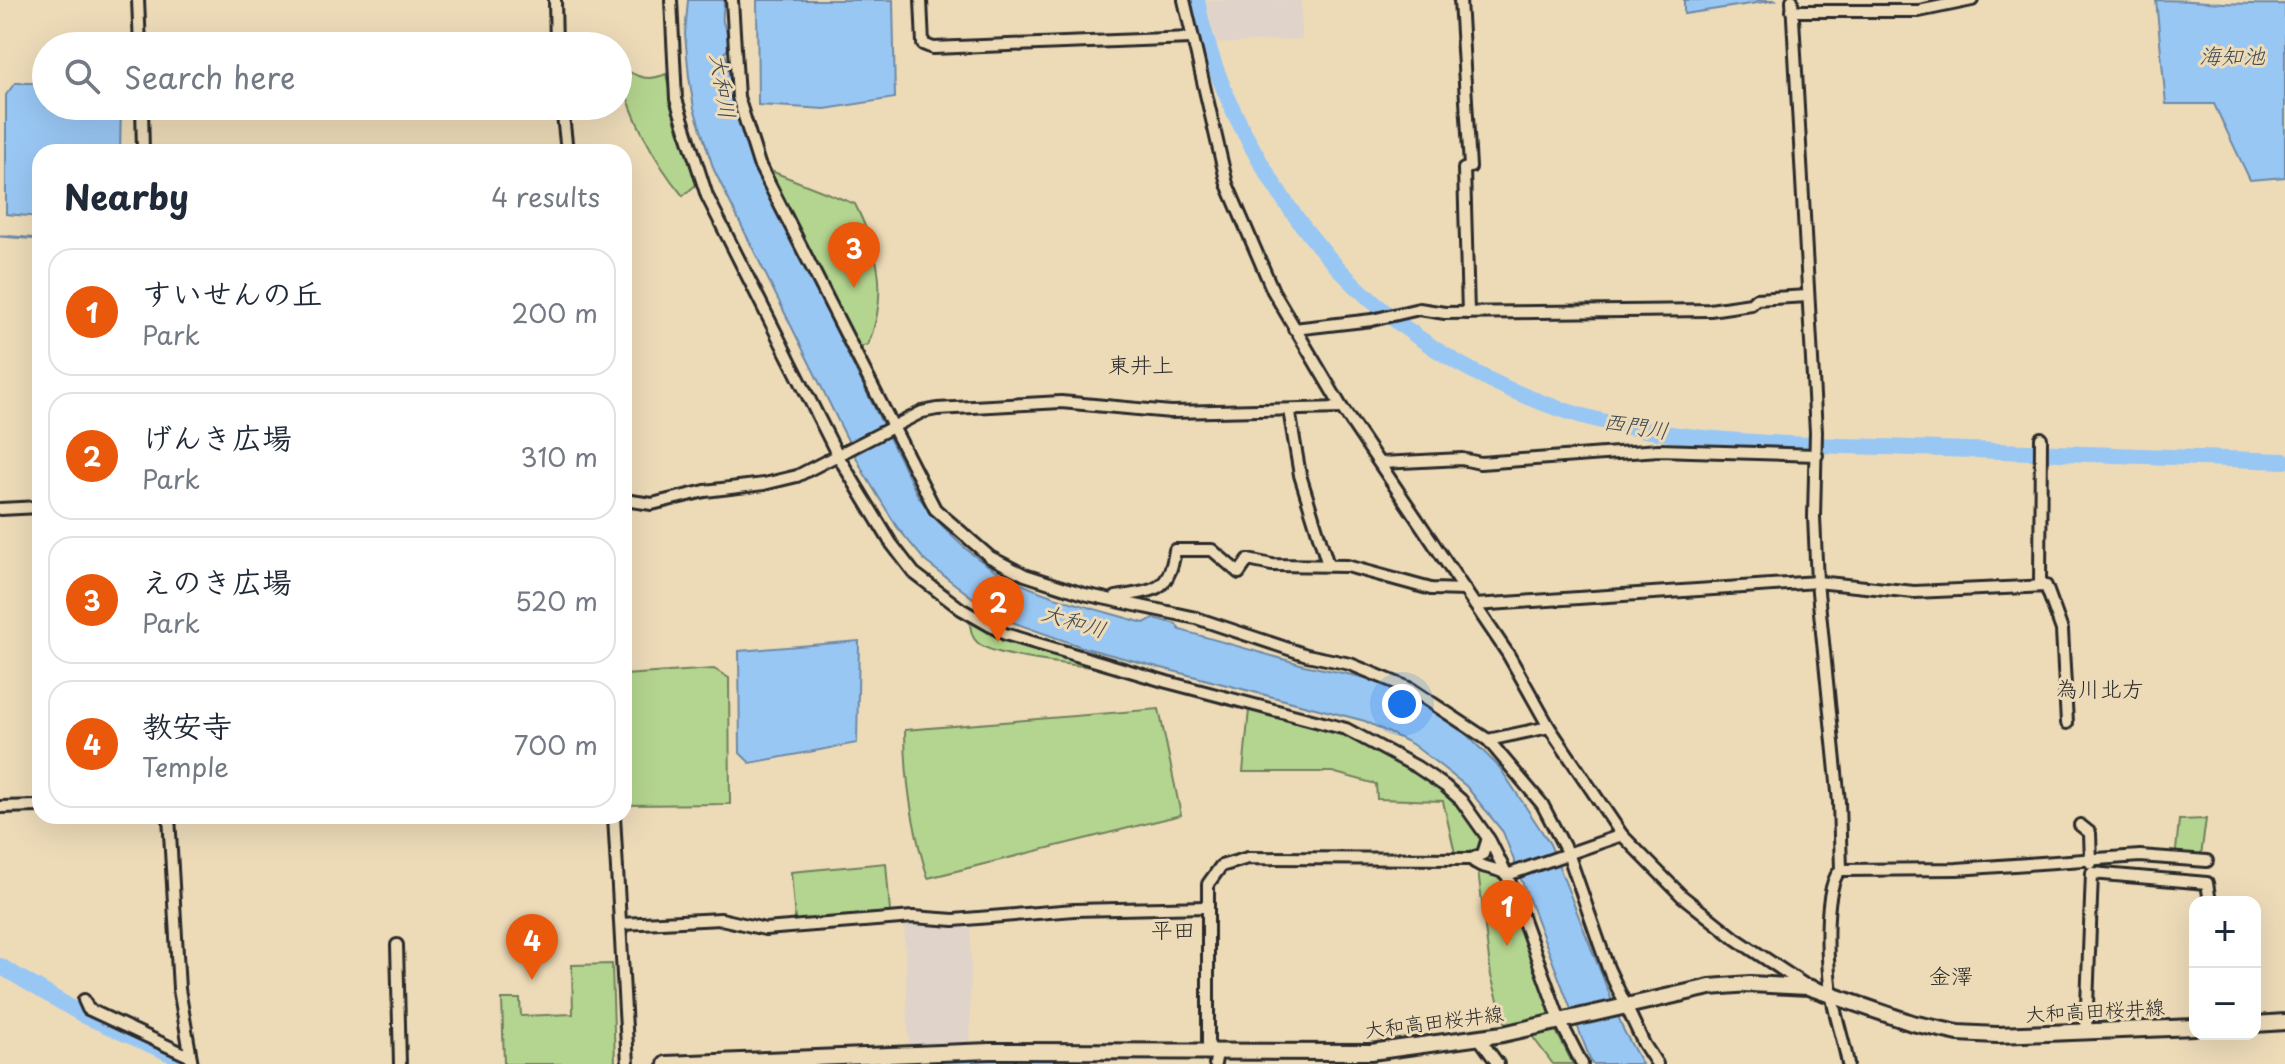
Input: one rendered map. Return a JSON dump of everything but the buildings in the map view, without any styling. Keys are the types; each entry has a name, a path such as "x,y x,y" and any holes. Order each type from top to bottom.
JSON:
{"main road":[{"name":"大和高田桜井線","path":"666,1064 777,1063 990,1051 1215,1056 1371,1052 1479,1038 1710,987 1750,984 1808,987 1912,1023 1958,1033 2189,1027"},
{"path":"2261,1024 2285,1022"}],"street":[{"path":"138,0 139,32"},
{"path":"555,0 556,32"},
{"path":"671,0 673,75 692,158 707,196 840,455 891,543 914,573 982,623 1005,634 1167,682 1346,729 1417,767 1445,786 1461,800 1509,875 1562,1020 1582,1064"},
{"path":"732,0 738,97 759,164 935,509 990,557 1025,575 1196,618 1307,655 1350,664 1422,695 1488,740 1542,804 1566,857 1623,1006 1657,1064"},
{"path":"921,0 923,44 933,48 1191,38"},
{"path":"1184,0 1227,184 1273,291 1342,408 1508,654 1549,727 1622,835 1682,896 1736,939 1808,987"},
{"path":"1460,0 1469,114 1470,167 1464,169 1468,313"},
{"path":"1848,1064 1831,994 1830,887 1841,870 1839,802 1817,582 1814,517 1817,453 1792,6 1919,11 1972,0"},
{"path":"142,120 143,144"},
{"path":"564,120 566,144"},
{"path":"1294,329 1372,320 1419,309 1468,313 1710,310 1751,304 1756,299 1808,296"},
{"path":"632,501 652,504 705,491 764,484 797,476 922,412 937,409 1061,402 1162,412 1342,408"},
{"path":"1289,410 1300,475 1328,565"},
{"path":"2040,585 2041,440"},
{"path":"1381,463 1462,459 1496,463 1659,450 1817,453"},
{"path":"0,509 32,507"},
{"path":"1107,598 1160,589 1172,576 1175,550 1212,550 1239,573 1248,560 1272,565 1328,565 1371,570 1392,580 1431,589 1465,590"},
{"path":"1475,605 1817,582 1914,592 2046,586 2062,630 2067,723"},
{"path":"1488,740 1549,727"},
{"path":"0,807 32,806"},
{"path":"169,824 178,978 191,1060"},
{"path":"615,824 628,1064"},
{"path":"2080,825 2090,833 2092,873 2086,1032"},
{"path":"1509,875 1622,835"},
{"path":"1215,1056 1208,1043 1207,907 1208,884 1221,866 1248,858 1471,859 1483,854 1488,838"},
{"path":"1841,870 1957,869 2140,856 2207,861"},
{"path":"1471,859 1477,865 1500,869 1509,875"},
{"path":"2092,873 2207,883 2209,896"},
{"path":"621,924 721,919 765,929 913,917 954,920 1074,910 1207,907"},
{"path":"397,945 400,1064"},
{"path":"84,1000 88,1009 191,1060"},
{"path":"1479,1038 1498,1064"}],"shaded area":[{"path":"1206,0 1301,0 1302,39 1216,44"},
{"path":"904,925 971,925 970,1046 909,1050"}],"green space":[{"path":"632,73 653,78 666,74 676,124 698,183 683,196 662,168 632,109"},
{"path":"771,171 855,204 875,256 879,290 874,326 868,345 862,346 862,353"},
{"path":"969,620 997,635 1102,668 1037,660 986,648 974,638"},
{"path":"714,669 729,678 730,804 632,805 632,674"},
{"path":"1159,709 1181,815 928,878 910,805 905,730"},
{"path":"1249,710 1343,733 1417,773 1455,801 1483,839 1477,851 1455,853 1443,801 1377,799 1376,784 1332,772 1243,772"},
{"path":"2206,819 2200,863 2175,861 2179,820"},
{"path":"886,863 890,912 795,921 791,872"},
{"path":"1478,870 1499,873 1553,1015 1506,1027 1491,976"},
{"path":"612,964 615,1064 504,1064 502,999 520,999 521,1016 573,1014 572,965"},
{"path":"1554,1027 1573,1064 1553,1064 1529,1032"}],"water":[{"name":"大和川","path":"688,0 724,0 723,22 730,40 725,53 749,154 918,496 942,526 992,568 1046,594 1144,623 1154,618 1176,624 1180,630 1304,665 1381,681 1452,720 1500,768 1550,844 1624,1031 1642,1064 1592,1064 1503,832 1466,786 1412,744 1365,721 1085,648 998,617 926,562 897,527 864,473 714,170 694,108 689,77 685,34"},
{"path":"757,0 893,0 895,98 825,109 758,105"},
{"path":"1684,0 1777,0 1684,14"},
{"name":"海知池","path":"2156,0 2285,4 2285,177 2250,180 2214,104 2166,104"},
{"path":"15,83 32,83 32,120 121,120 120,144 32,144 32,216 6,214 6,95"},
{"path":"859,641 857,743 750,763 740,753 739,651"}],"waterway":[{"name":"西門川","path":"1197,0 1209,49 1238,120 1275,186 1309,234 1347,277 1390,316 1436,349 1486,378 1539,401 1594,419 1651,431 1749,442 2285,461"},
{"path":"0,236 32,238"},
{"path":"0,966 85,1016 182,1059"},
{"path":"887,1064 1053,1057 1069,1060 1069,1064"}],"place":[{"name":"えのき広場","path":"854,288"},
{"name":"げんき広場","path":"998,642"},
{"name":"すいせんの丘","path":"1507,946"},
{"name":"教安寺","path":"532,980"}],"district":[{"name":"東井上","path":"1141,365"},
{"name":"為川北方","path":"2100,689"},
{"name":"平田","path":"1173,930"},
{"name":"金澤","path":"1951,976"}]}
